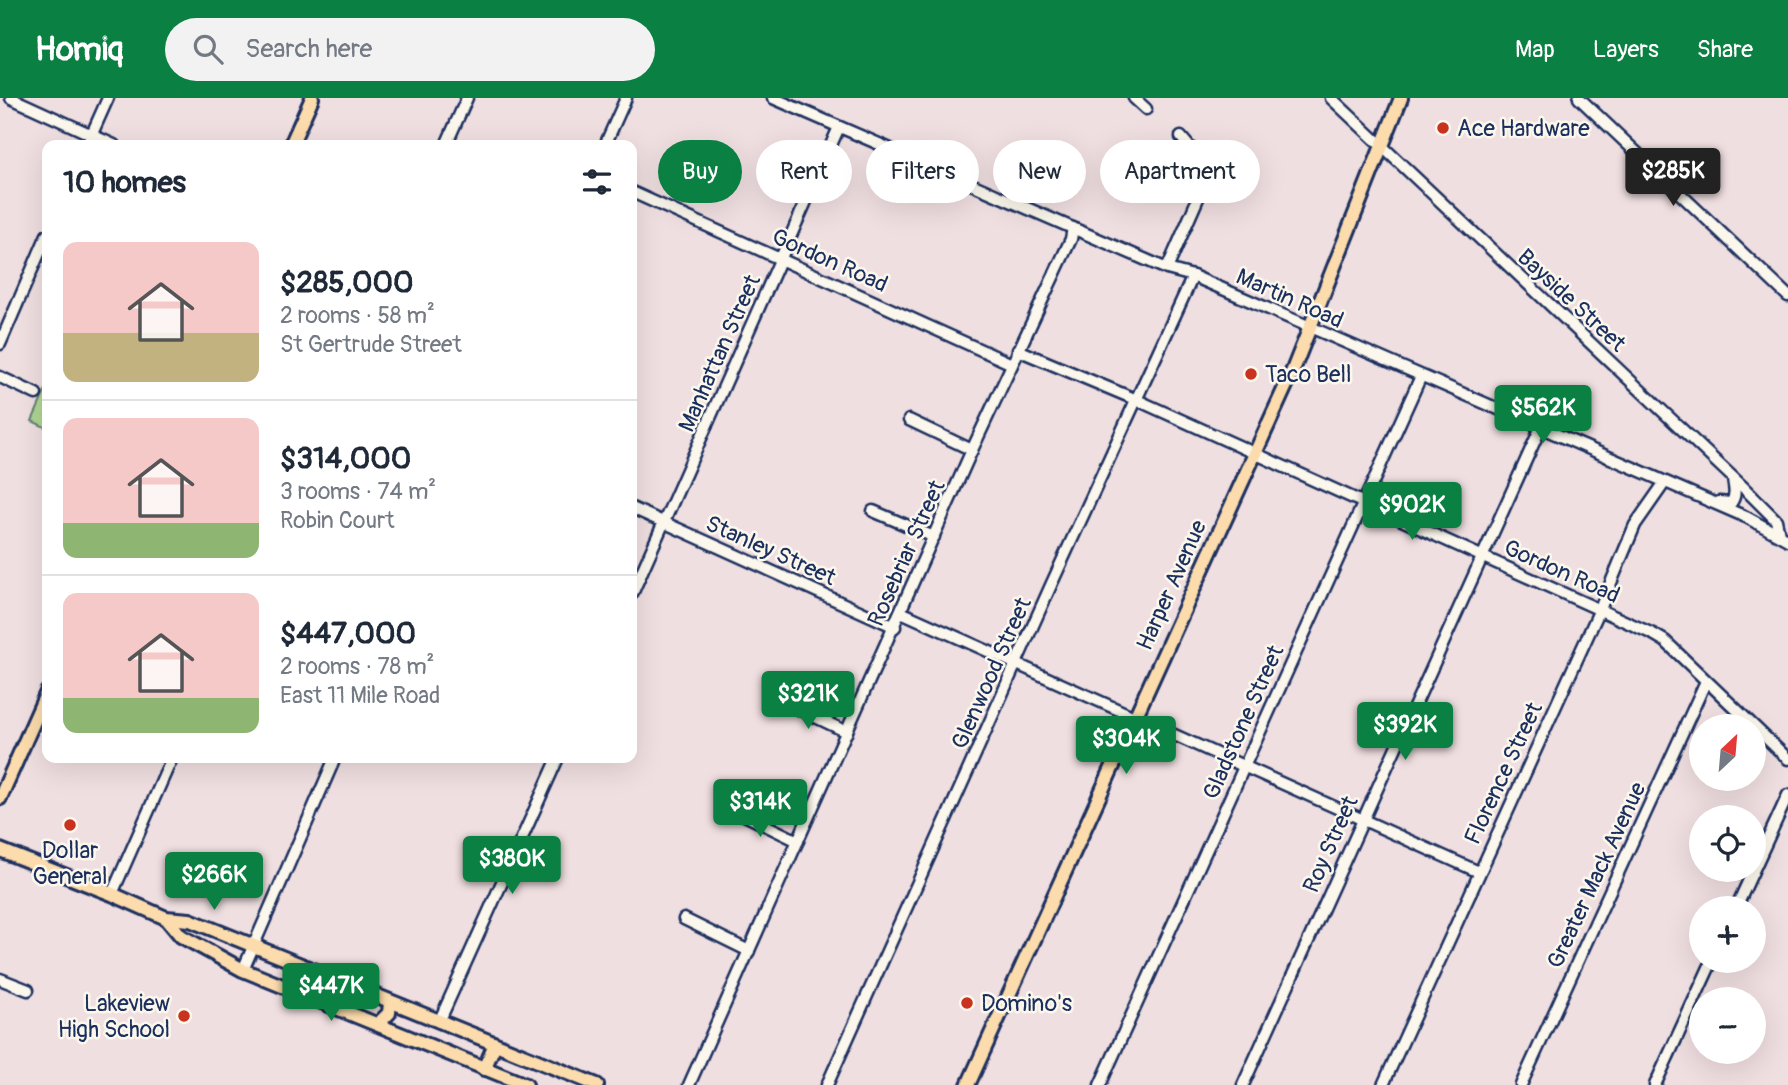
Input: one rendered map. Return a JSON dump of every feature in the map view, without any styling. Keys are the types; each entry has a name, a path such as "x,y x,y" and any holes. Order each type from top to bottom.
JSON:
{"main road":[{"path":"293,140 312,98"},
{"name":"Harper Avenue","path":"968,1085 1311,328 1401,98"},
{"path":"0,797 42,703"},
{"path":"0,850 166,918 190,920 597,1085"},
{"path":"166,918 181,936 243,970 526,1085"},
{"path":"378,1024 389,1013 390,1002"},
{"path":"484,1069 495,1044"}],"street":[{"path":"11,98 90,140 108,98"},
{"path":"448,140 467,98"},
{"path":"607,140 626,98"},
{"name":"Martin Road","path":"772,98 1167,269 1193,276 1702,498 1784,537"},
{"path":"1134,98 1146,109"},
{"name":"Bayside Street","path":"1331,98 1776,520 1784,537"},
{"path":"1579,98 1788,296"},
{"name":"Manhattan Street","path":"637,583 839,127"},
{"path":"1167,269 1210,171 1181,137"},
{"name":"Gordon Road","path":"637,194 1012,364"},
{"name":"Rosebriar Street","path":"689,1085 972,450 1071,239 1073,228"},
{"path":"0,344 42,257"},
{"name":"Glenwood Street","path":"827,1085 1193,276"},
{"name":"Gordon Road","path":"1018,350 1137,400 1660,637 1788,759"},
{"name":"Gladstone Street","path":"1100,1085 1421,376"},
{"path":"0,377 36,394"},
{"path":"909,420 972,450"},
{"name":"Roy Street","path":"1243,1085 1541,427"},
{"path":"1702,498 1731,503 1735,493 1733,479"},
{"name":"Florence Street","path":"1383,1085 1600,609 1635,525 1665,482"},
{"name":"Stanley Street","path":"637,510 895,627"},
{"path":"873,510 934,537"},
{"path":"901,612 1479,872"},
{"name":"Greater Mack Avenue","path":"1521,1085 1706,681"},
{"path":"782,701 847,732"},
{"path":"112,894 170,763"},
{"path":"243,970 333,763"},
{"path":"439,1022 556,763"},
{"path":"1742,896 1788,795"},
{"path":"734,810 798,841"},
{"path":"684,919 748,951"},
{"path":"1655,1085 1706,973"},
{"path":"0,979 28,990"}],"green space":[{"path":"42,398 42,426 32,421"}],"place":[{"name":"Ace Hardware","path":"1443,128"},
{"name":"Taco Bell","path":"1251,374"},
{"name":"Dollar General","path":"70,825"},
{"name":"Domino's","path":"967,1003"},
{"name":"Lakeview High School","path":"184,1016"}]}
